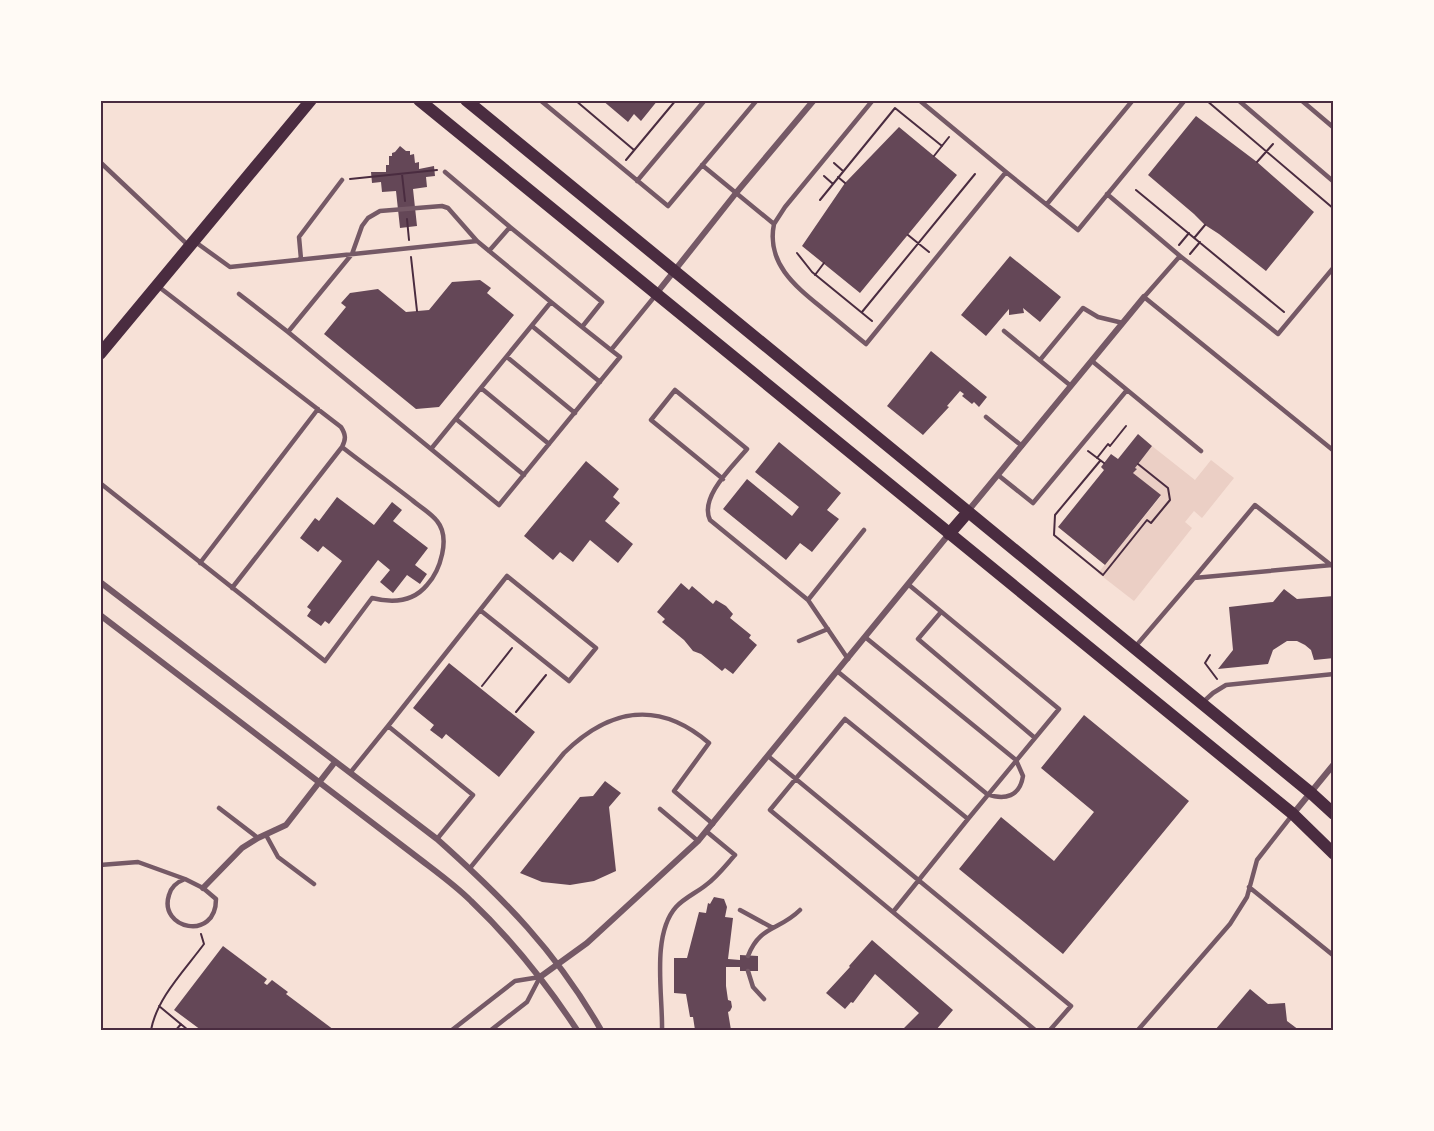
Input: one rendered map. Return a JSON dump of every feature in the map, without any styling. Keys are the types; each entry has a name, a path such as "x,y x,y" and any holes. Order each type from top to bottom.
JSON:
{"main road":[{"path":"100,354 311,100"},
{"path":"419,100 1293,814 1334,854"},
{"path":"466,100 1334,814"},
{"path":"949,534 968,512"}],"street":[{"path":"656,295 736,193 814,100"},
{"path":"968,512 1144,297"},
{"path":"540,977 587,943 698,841 949,534"},
{"path":"100,582 437,839 470,868 534,933 558,964 601,1030"},
{"path":"100,615 320,782 470,900 514,944 553,993 577,1030"},
{"path":"203,888 228,860 258,838 286,825 335,762"},
{"path":"1293,814 1334,764"}],"lane":[{"path":"540,100 668,206 757,100"},
{"path":"637,181 705,100"},
{"path":"873,100 785,207 774,224 772,240 784,273 796,286 866,344 1006,172"},
{"path":"919,100 1078,230 1185,100"},
{"path":"1047,204 1133,100"},
{"path":"1238,100 1334,182"},
{"path":"1301,100 1334,128"},
{"path":"100,162 192,244 230,267 477,241"},
{"path":"702,165 774,224"},
{"path":"445,172 602,303 582,327"},
{"path":"301,259 299,237 342,180"},
{"path":"1107,194 1278,334 1334,267"},
{"path":"239,294 499,505 620,357 477,241 453,212 442,206 380,211 368,218 362,226 352,254 288,332"},
{"path":"489,251 510,227"},
{"path":"1180,256 1144,297 1334,451"},
{"path":"157,286 341,427 345,434 342,447 232,588"},
{"path":"611,350 656,295"},
{"path":"431,449 551,302"},
{"path":"1040,360 1083,308 1098,317 1123,322"},
{"path":"532,326 600,382"},
{"path":"1004,331 1071,386"},
{"path":"507,357 575,413"},
{"path":"1092,361 1201,451"},
{"path":"481,388 549,444"},
{"path":"723,479 651,420 675,390 747,449 709,498 706,506 710,520 808,600 848,659"},
{"path":"998,475 1033,503 1127,390"},
{"path":"200,563 318,409"},
{"path":"986,417 1022,446"},
{"path":"456,418 524,475"},
{"path":"100,483 325,661 372,598 384,601 406,599 422,591 434,576 443,548 442,531 437,520 342,447"},
{"path":"1134,648 1255,505 1333,566"},
{"path":"808,600 864,530"},
{"path":"1194,578 1333,566"},
{"path":"350,773 507,576 596,648 568,681 480,610"},
{"path":"893,912 987,794 1059,709 909,585"},
{"path":"941,612 918,639 1035,738"},
{"path":"799,641 828,629"},
{"path":"837,671 987,794 1003,798 1015,793 1020,787 1023,776 1016,760 865,636"},
{"path":"1201,703 1223,686 1234,683 1334,674"},
{"path":"470,868 564,753 579,738 620,717 648,715 664,717 693,729 710,743 674,791 712,824"},
{"path":"968,819 845,719 770,810 1035,1030"},
{"path":"388,726 473,795 437,839"},
{"path":"768,756 1071,1006 1050,1030"},
{"path":"219,808 258,838"},
{"path":"660,809 698,841"},
{"path":"1138,1030 1230,924 1242,906 1260,854 1293,814"},
{"path":"662,1030 660,967 663,939 671,914 681,903 708,884 735,855 706,831"},
{"path":"266,835 278,857 314,884"},
{"path":"100,864 138,862 185,879 203,888 216,899 216,905 210,919 199,926 182,925 169,911 170,891 185,879"},
{"path":"1249,887 1334,957"},
{"path":"740,910 773,928"},
{"path":"748,956 755,940 766,930 791,919 800,910"},
{"path":"748,971 753,987 764,999"},
{"path":"452,1030 515,981 540,977"},
{"path":"492,1030 527,1002 540,977"}],"path":[{"path":"575,100 634,150"},
{"path":"620,167 676,100"},
{"path":"1206,100 1334,209"},
{"path":"820,201 895,108 942,146"},
{"path":"934,156 955,130"},
{"path":"1257,162 1280,136"},
{"path":"826,157 843,171"},
{"path":"342,180 440,170 445,172"},
{"path":"815,170 833,184"},
{"path":"862,312 975,174"},
{"path":"838,177 845,183"},
{"path":"1136,190 1292,318"},
{"path":"1194,238 1205,225"},
{"path":"1174,250 1189,233"},
{"path":"908,235 936,257"},
{"path":"1185,260 1200,242"},
{"path":"797,253 815,274 879,327"},
{"path":"815,274 824,263"},
{"path":"1097,458 1126,426"},
{"path":"1081,445 1104,463"},
{"path":"1100,460 1055,515 1054,535 1103,575 1147,520 1151,523 1170,500 1168,488 1138,464"},
{"path":"482,686 518,640"},
{"path":"1210,655 1204,663 1223,686"},
{"path":"516,712 552,668"},
{"path":"150,1030 159,1006 204,944 199,926"},
{"path":"159,1006 188,1030"},
{"path":"176,1030 181,1024"}],"shaded area":[{"path":"1152,446 1195,480 1211,460 1234,478 1202,518 1194,511 1185,522 1192,528 1134,601 1098,573 1161,496 1133,473"}],"building":[{"path":"602,100 658,100 641,121 634,114 628,122"},
{"path":"1196,116 1257,162 1314,212 1266,271 1205,225 1148,175"},
{"path":"899,127 957,175 860,293 802,246 845,183"},
{"path":"400,146 410,151 410,155 414,154 415,163 419,162 419,169 434,166 435,176 426,177 427,187 413,189 417,226 400,228 396,191 382,192 381,182 372,183 371,172 386,172 389,156 392,156 392,153"},
{"path":"1010,256 1061,297 1040,322 1023,308 1024,313 1009,315 1009,309 986,336 961,315"},
{"path":"480,280 491,288 487,293 514,315 439,407 416,409 324,334 346,307 341,303 350,293 378,289 406,312 429,310 452,282"},
{"path":"931,351 987,397 979,407 962,396 964,394 960,391 947,406 949,407 923,435 887,406"},
{"path":"1138,434 1152,446 1133,473 1161,495 1105,565 1058,527 1104,470 1101,467 1111,454 1118,459"},
{"path":"779,442 841,493 827,510 839,519 812,552 800,543 786,560 723,509 747,479 792,516 799,507 755,472"},
{"path":"586,461 619,489 613,497 620,503 605,521 633,544 618,563 590,540 573,562 560,552 553,560 524,536"},
{"path":"337,497 374,525 392,502 402,510 393,521 428,548 415,565 427,574 420,584 407,575 393,593 380,582 390,570 378,560 329,624 325,621 321,626 307,616 311,610 307,607 342,561 323,546 318,552 300,538 315,518 319,521"},
{"path":"681,583 689,590 692,586 713,604 716,600 726,606 733,614 730,618 751,635 749,638 757,645 733,674 725,668 722,671 701,654 693,651 684,640 662,622 665,619 657,612"},
{"path":"1284,589 1297,599 1334,596 1334,658 1314,660 1311,650 1305,645 1297,641 1287,641 1273,650 1268,664 1218,669 1233,650 1229,607 1273,602"},
{"path":"449,663 535,732 499,777 446,734 442,739 430,730 434,725 413,708"},
{"path":"1084,715 1189,801 1063,954 959,869 1001,817 1054,861 1094,812 1041,768"},
{"path":"605,781 621,793 609,807 616,871 594,881 570,885 542,882 520,873 580,797 593,796"},
{"path":"714,897 724,899 727,907 725,917 733,918 728,959 740,960 740,955 758,956 758,971 740,971 740,967 726,967 728,1000 731,1001 732,1007 728,1012 731,1030 695,1030 686,994 674,993 674,958 687,958 699,912 706,913 708,903 710,904"},
{"path":"872,940 953,1010 936,1030 902,1030 919,1013 875,974 853,1003 851,1002 845,1009 826,993"},
{"path":"223,946 267,979 264,983 267,985 272,980 288,992 286,994 334,1030 201,1030 174,1010"},
{"path":"1250,989 1268,1004 1285,1003 1287,1021 1299,1030 1215,1030"}]}
